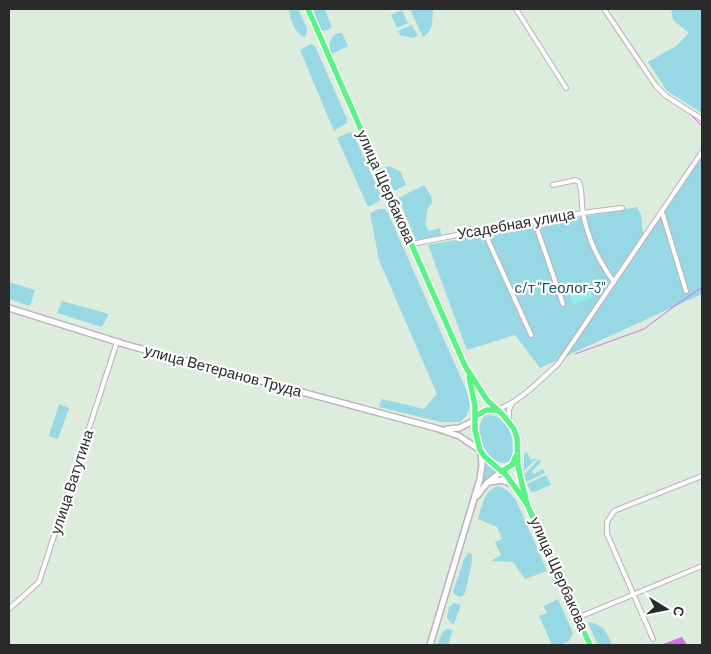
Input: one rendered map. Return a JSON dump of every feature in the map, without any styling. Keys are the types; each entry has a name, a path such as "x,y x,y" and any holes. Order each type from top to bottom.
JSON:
{"main road":[{"name":"улица Щербакова","path":"308,9 465,366"},
{"name":"улица Ветеранов Труда","path":"9,308 117,342 440,429 459,436 480,450"},
{"path":"465,366 481,392 509,422 517,438 518,467 527,504"},
{"path":"430,645 482,472 480,450 476,438 474,395 465,366"},
{"path":"440,429 459,428 475,419 480,412 496,410"},
{"path":"480,450 490,462 502,471 527,504"},
{"path":"473,506 487,483 512,465 517,454"},
{"path":"487,483 502,480 514,485"},
{"name":"улица Щербакова","path":"527,504 590,645"}],"street":[{"path":"516,9 566,88"},
{"path":"604,9 656,86 666,96 702,119"},
{"path":"496,410 504,408 558,364 702,152"},
{"path":"553,185 576,180 579,182 583,212 592,245 600,263 614,282"},
{"name":"Усадебная улица","path":"412,244 534,220 622,208"},
{"path":"662,212 686,291"},
{"path":"534,220 563,304"},
{"path":"483,230 530,335"},
{"name":"улица Ватутина","path":"9,609 39,582 117,342"},
{"path":"509,422 509,410 513,401"},
{"path":"652,639 607,534 607,522 614,511 702,476"},
{"path":"578,618 702,566"}],"green space":[{"path":"289,9 298,9 307,28 306,36 303,37 295,28 291,21"},
{"path":"314,9 325,9 332,28 324,31 321,30"},
{"path":"410,9 433,9 431,28 423,37"},
{"path":"671,9 702,9 702,113 667,91 648,62 676,46 689,33 673,20"},
{"path":"402,10 408,23 397,28 391,15"},
{"path":"412,25 418,36 413,38 400,35 398,31"},
{"path":"338,33 342,33 348,46 332,54 330,42"},
{"path":"311,44 315,46 347,119 347,123 334,131 300,50"},
{"path":"350,132 353,133 382,198 368,207 337,138"},
{"name":"с/т \"Геолог-3\"","path":"702,155 702,294 540,368 515,335 467,350 428,245 637,207 641,214 643,235"},
{"path":"389,166 400,171 406,185 394,191 384,168"},
{"path":"424,185 431,196 432,203 428,208 425,224 429,231 440,228 441,235 416,240 398,198"},
{"path":"379,209 387,211 466,389 469,411 460,422 441,422 379,407 382,399 424,409 437,394 379,260 370,213"},
{"path":"9,282 35,290 30,306 9,299"},
{"path":"62,301 109,314 102,327 57,313"},
{"path":"59,404 69,408 58,439 49,436"},
{"path":"487,415 501,419 510,431 513,446 510,461 502,463 495,460 483,446 480,428 482,420"},
{"path":"527,452 531,460 537,458 524,471 524,455"},
{"path":"539,459 541,462 532,471 534,474 543,469 545,473 526,482 524,475"},
{"path":"485,462 496,472 481,484 485,470"},
{"path":"546,475 551,485 531,492 527,484"},
{"path":"499,486 507,490 516,500 547,571 525,579 513,562 491,561 501,555 495,542 502,539 497,527 478,519 487,494"},
{"path":"468,553 472,554 472,562 465,593 460,597 453,592 464,559"},
{"path":"558,599 573,633 569,641 560,645 552,645 539,616 547,613 544,606"},
{"path":"454,603 461,605 454,624 447,618 449,607"},
{"path":"590,622 605,630 612,645 598,645 588,623"},
{"path":"447,629 453,630 448,645 437,645 442,633"}],"shaded area":[{"path":"588,287 593,297 573,305 569,295"},
{"path":"682,637 687,645 663,644"}],"waterway":[{"path":"692,116 702,126"},
{"path":"575,354 644,329 702,287"}]}
